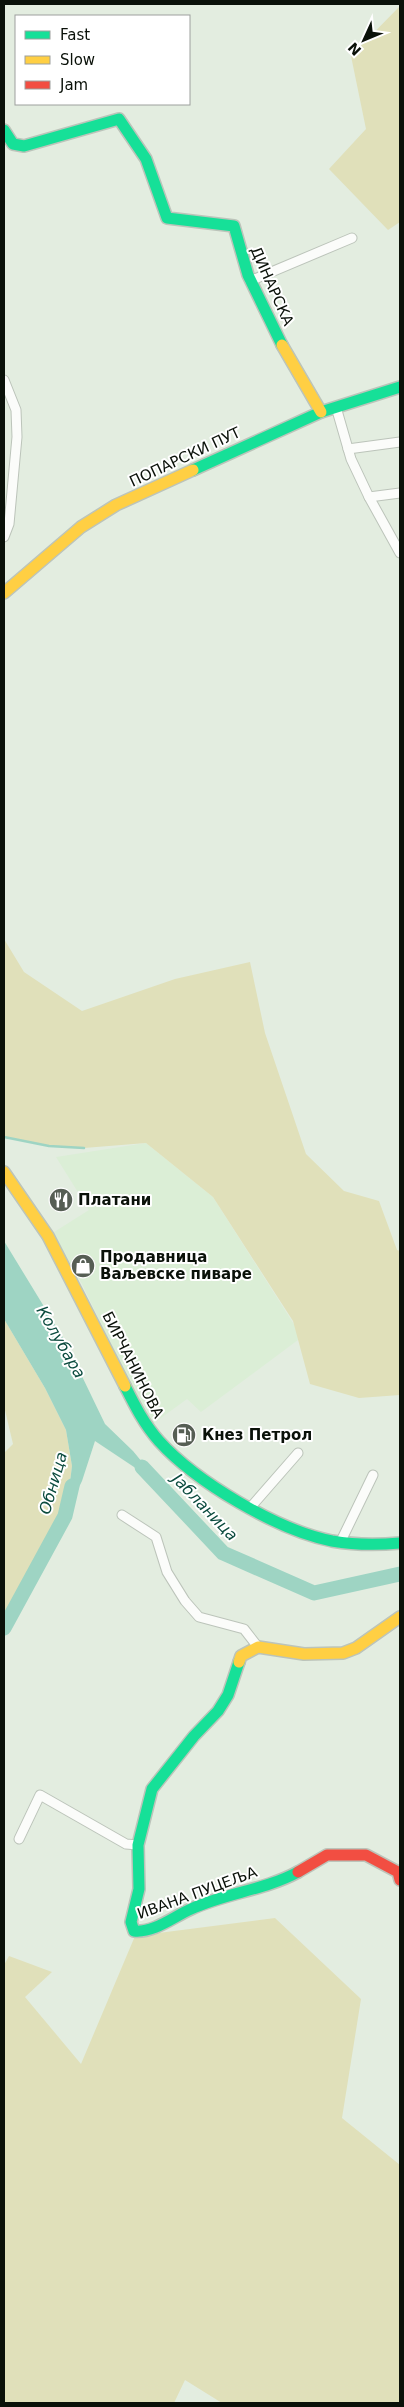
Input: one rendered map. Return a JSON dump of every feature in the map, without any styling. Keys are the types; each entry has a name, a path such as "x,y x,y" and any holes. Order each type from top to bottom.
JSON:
{"street":[{"name":"ДИНАРСКА","path":"4,130 13,144 24,146 119,119 146,159 167,218 234,226 239,254 250,281 283,346 321,412"},
{"path":"250,281 352,238"},
{"path":"4,380 16,410 17,437 8,524 4,537"},
{"name":"ПОПАРСКИ ПУТ","path":"4,593 81,527 102,513 167,481 321,412 400,387"},
{"path":"336,407 348,449 369,497 400,553"},
{"path":"348,449 400,442"},
{"path":"369,497 400,494"},
{"name":"БИРЧАНИНОВА","path":"4,1172 52,1242 141,1418 154,1437 184,1466 250,1508 286,1527 314,1537 340,1543 376,1545 400,1542"},
{"path":"250,1508 298,1453"},
{"path":"340,1543 373,1475"},
{"path":"122,1515 156,1537 167,1572 185,1601 199,1617 244,1629 258,1647 304,1654 343,1653 356,1648 400,1617"},
{"name":"ИВАНА ПУЦЕЉА","path":"258,1647 241,1656 228,1695 218,1711 194,1736 152,1789 138,1845 139,1889 131,1922 134,1931 145,1932 192,1908 286,1878 327,1855 366,1855 398,1872 400,1880"},
{"path":"19,1839 40,1795 126,1844 138,1845"}],"shaded area":[{"path":"400,6 400,222 388,230 329,169 366,129 351,56"},
{"path":"4,939 24,972 82,1011 175,979 250,962 265,1033 306,1154 344,1191 379,1201 397,1250 400,1251 400,1395 359,1398 310,1384 293,1321 213,1197 146,1143 84,1148 49,1146 4,1137"},
{"path":"146,1143 213,1197 302,1337 201,1412 187,1399 150,1426 82,1284 51,1234 89,1210 56,1157"},
{"path":"4,1319 45,1388 66,1430 72,1466 66,1514 4,1628 4,1453 13,1444 4,1406"},
{"path":"275,1918 361,1999 342,2118 400,2165 400,2403 222,2403 185,2380 174,2403 4,2403 4,1965 9,1956 52,1972 25,1997 81,2064 135,1936"}],"water":[{"name":"Колубара","path":"4,1241 65,1341 105,1424 133,1451 161,1485 95,1441 82,1481 66,1514 72,1466 66,1430 45,1388 4,1319"}],"waterway":[{"path":"4,1137 49,1146 84,1148"},
{"name":"Јабланица","path":"142,1467 223,1553 314,1593 400,1574"},
{"name":"Обница","path":"4,1628 65,1516 72,1486"}],"traffic: fast":[{"path":"4,130 13,144 24,146 119,119 146,159 167,218 234,226 248,275 282,345"},
{"path":"193,470 321,412 400,387"},
{"path":"125,1386 144,1421 159,1441 194,1472 215,1488 239,1502 287,1526 332,1541 366,1544 400,1543"},
{"path":"239,1662 228,1695 218,1711 194,1736 152,1789 138,1845 139,1889 131,1922 134,1931 149,1930 204,1904 272,1883 298,1872"}],"traffic: slow":[{"path":"282,345 321,412"},
{"path":"4,593 81,527 116,505 193,470"},
{"path":"4,1172 48,1236 125,1386"},
{"path":"239,1662 241,1656 258,1647 304,1654 343,1653 356,1648 400,1617"}],"traffic: jam":[{"path":"298,1872 327,1855 366,1855 398,1872 400,1880"}],"place":[{"name":"Платани","path":"61,1200"},
{"name":"Продавница Ваљевске пиваре","path":"83,1266"},
{"name":"Кнез Петрол","path":"184,1435"}]}
